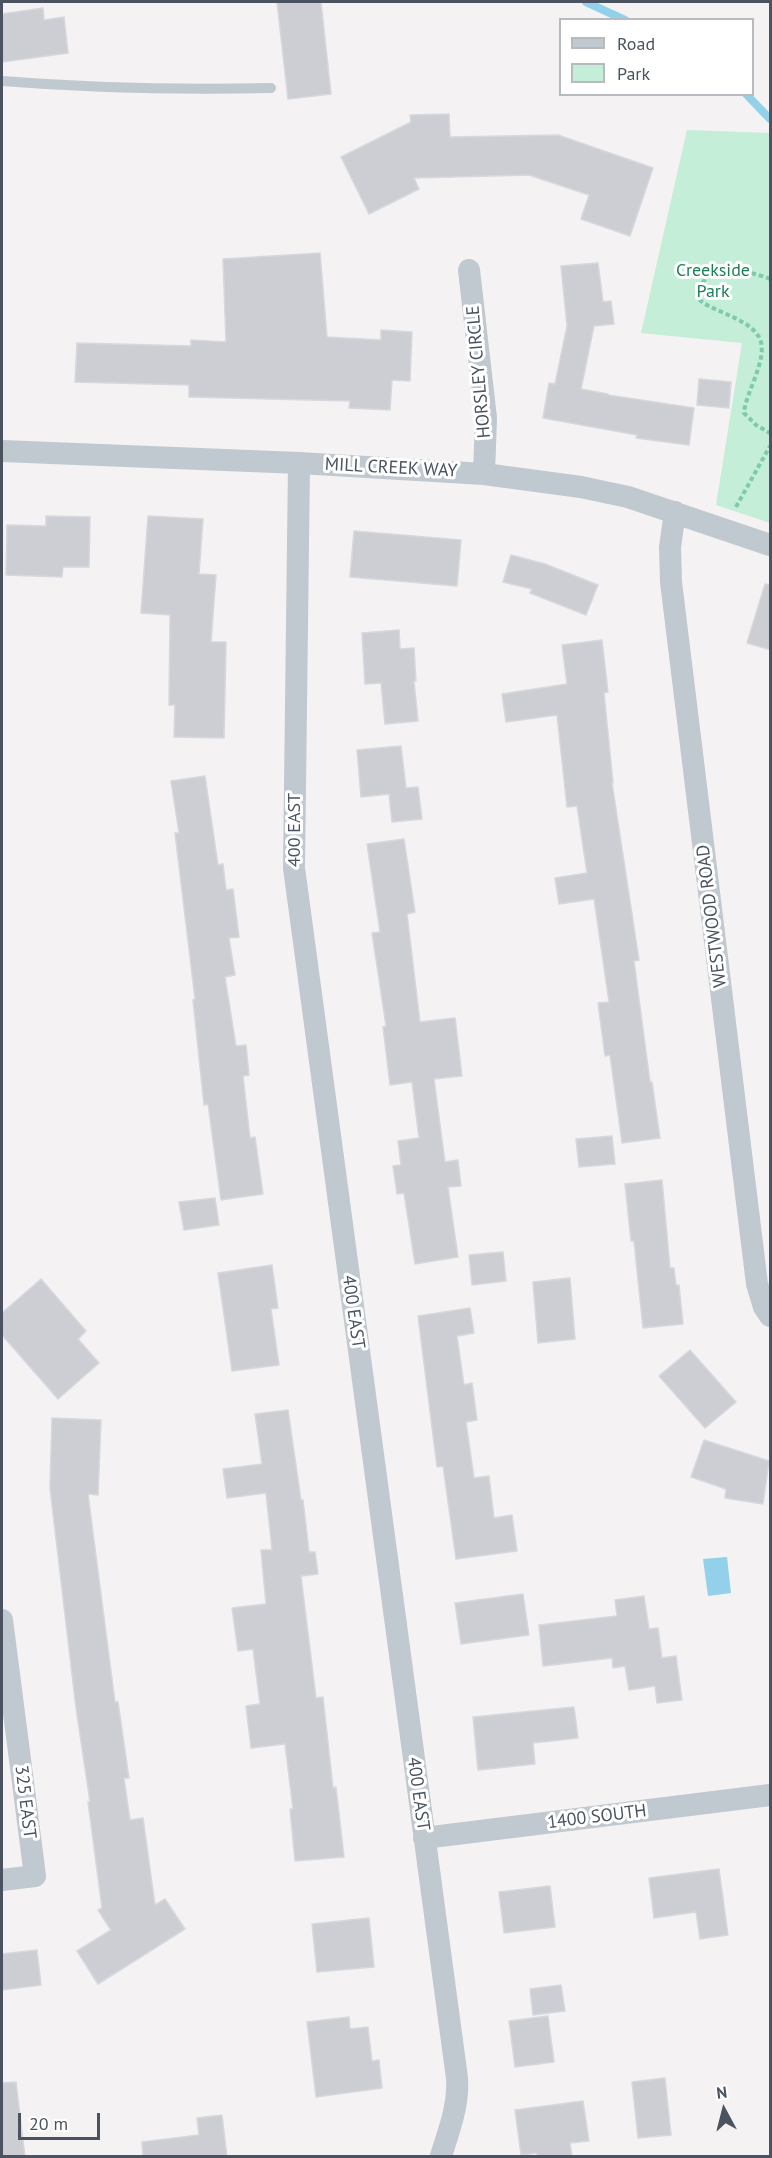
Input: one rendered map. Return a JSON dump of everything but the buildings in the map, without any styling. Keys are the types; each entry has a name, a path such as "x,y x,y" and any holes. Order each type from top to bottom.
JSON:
{"street":[{"name":"HORSLEY CIRCLE","path":"469,270 486,418 484,474"},
{"name":"MILL CREEK WAY","path":"2,451 299,463 484,474 581,487 628,498 771,545"},
{"name":"400 EAST","path":"299,463 294,868 458,2086 455,2110 441,2157"},
{"name":"WESTWOOD ROAD","path":"675,512 670,547 671,582 757,1284 764,1307 771,1316"},
{"name":"325 EAST","path":"2,1620 35,1876 2,1880"},
{"name":"1400 SOUTH","path":"424,1838 771,1795"}],"lane":[{"path":"2,81 197,89 271,88"}],"path":[{"path":"771,279 754,272 735,270 719,273 707,278 701,285 698,297 706,306 738,319 758,335 761,343 759,363 744,406 744,413 756,425 771,433"},
{"path":"736,508 771,446"}],"green space":[{"name":"Creekside Park","path":"687,130 770,133 770,523 716,505 742,343 641,333"}],"water":[{"path":"727,1557 731,1593 708,1596 703,1559"}],"waterway":[{"path":"586,2 621,18"},
{"path":"748,96 770,119"}]}
